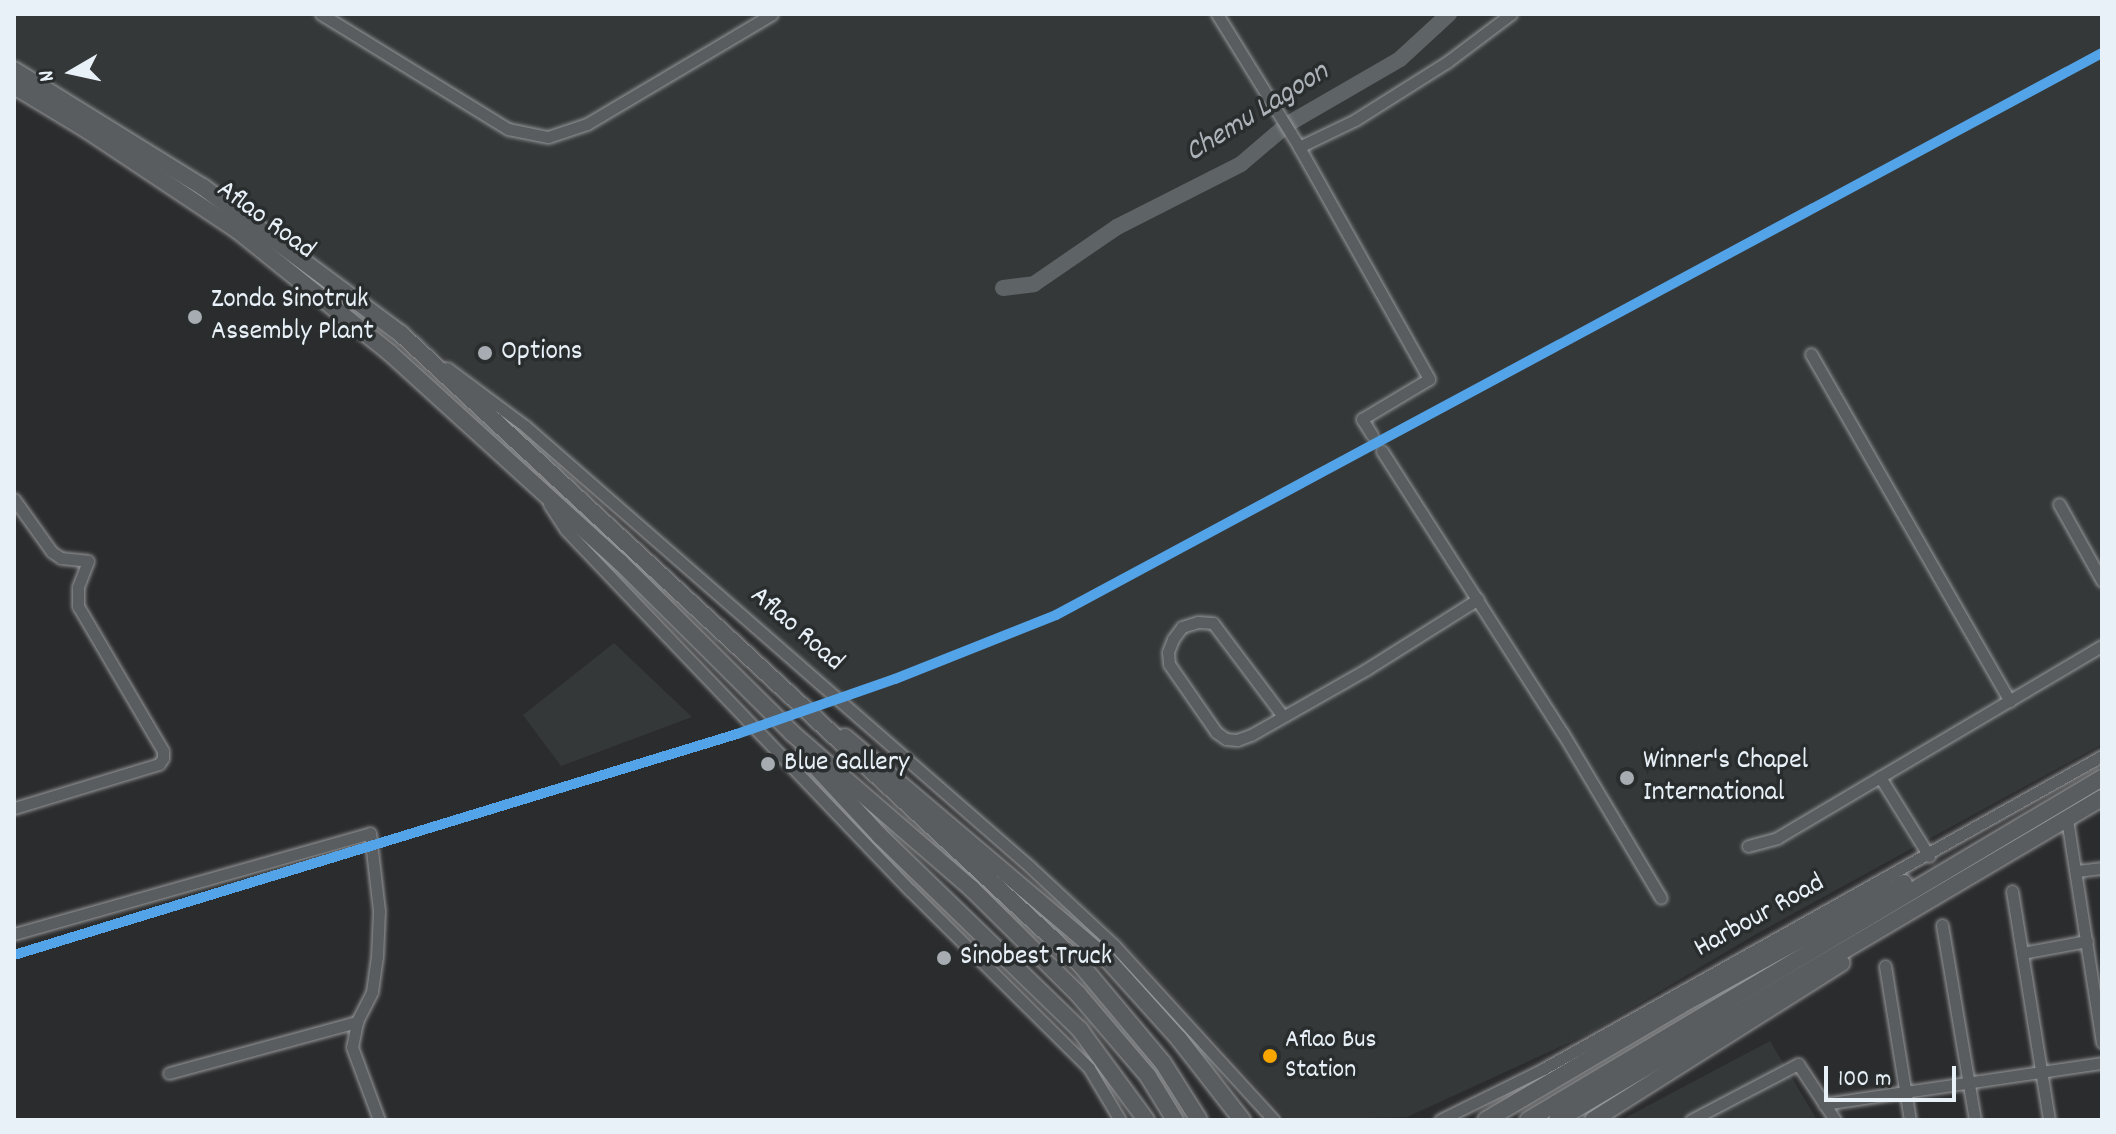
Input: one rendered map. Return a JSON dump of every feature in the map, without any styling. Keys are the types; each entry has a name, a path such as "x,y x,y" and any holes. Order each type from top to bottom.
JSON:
{"highway":[{"name":"Aflao Road","path":"14,70 203,187 401,334 815,722 1081,965 1163,1063 1199,1120"},
{"name":"Aflao Road","path":"14,86 100,138 278,262 357,324 632,573 792,733 971,888 1078,994 1148,1076 1175,1120"},
{"path":"815,722 846,738 880,763 1107,959 1179,1039 1242,1120"},
{"path":"792,733 817,770 880,836 1080,1030 1146,1120"},
{"name":"Harbour Road","path":"1528,1120 2102,778"},
{"path":"1557,1120 2102,798"},
{"path":"1486,1120 1755,963 1918,876 1965,859"},
{"path":"1593,1120 1828,973 1875,932"},
{"path":"1126,1089 1138,1120"},
{"path":"1215,1089 1232,1120"}],"street":[{"path":"321,14 508,129 548,137 587,124 772,14"},
{"path":"1217,14 1299,147 1429,379 1362,419 1372,435"},
{"path":"1299,147 1355,120 1447,62 1511,14"},
{"name":"Aflao Road","path":"401,334 525,426 1029,866 1114,945 1274,1120"},
{"path":"1811,354 2010,701"},
{"path":"1382,451 1478,599 1661,898"},
{"name":"Aflao Road","path":"538,487 566,530 910,890 1089,1068 1120,1120"},
{"path":"14,499 52,552 61,558 88,561 78,587 78,606 163,751 163,758 159,764 14,808"},
{"path":"2059,504 2102,581"},
{"path":"1282,715 1213,623 1198,622 1182,627 1168,652 1169,664 1216,732 1226,739 1251,735 1367,669 1478,599"},
{"path":"1748,846 1777,838 2102,646"},
{"name":"Harbour Road","path":"1440,1120 1543,1069 1760,946 1929,856 2102,756"},
{"path":"1880,777 1929,856"},
{"path":"2067,819 2102,1042"},
{"path":"14,934 370,833 379,911 377,956 372,992 357,1022 352,1047 379,1120"},
{"path":"2077,871 2102,868"},
{"path":"2012,891 2049,1120"},
{"path":"1942,925 1975,1120"},
{"path":"2022,953 2087,941"},
{"path":"1885,966 1910,1120"},
{"path":"169,1073 357,1022"},
{"path":"1824,1104 2102,1063"},
{"path":"1691,1120 1798,1064 1835,1120"}],"shaded area":[{"path":"14,14 2102,14 2102,744 1758,933 1588,1034 1407,1117 1287,1120 1127,947 1075,899 544,438 465,373 195,175 14,61"},
{"path":"614,643 692,717 561,766 523,715"},
{"path":"1770,1041 1817,1120 1621,1120"}],"waterway":[{"name":"Chemu Lagoon","path":"1003,288 1034,284 1117,227 1241,164 1288,124 1400,59 1449,14"}],"transit line":[{"path":"14,955 737,734 895,679 1056,615 2102,53"}],"place":[{"name":"Zonda Sinotruk Assembly Plant","path":"195,317"},
{"name":"Options","path":"485,353"},
{"name":"Blue Gallery","path":"768,764"},
{"name":"Winner's Chapel International","path":"1627,778"},
{"name":"Sinobest Truck","path":"944,958"},
{"name":"Aflao Bus Station","path":"1270,1056"}]}
